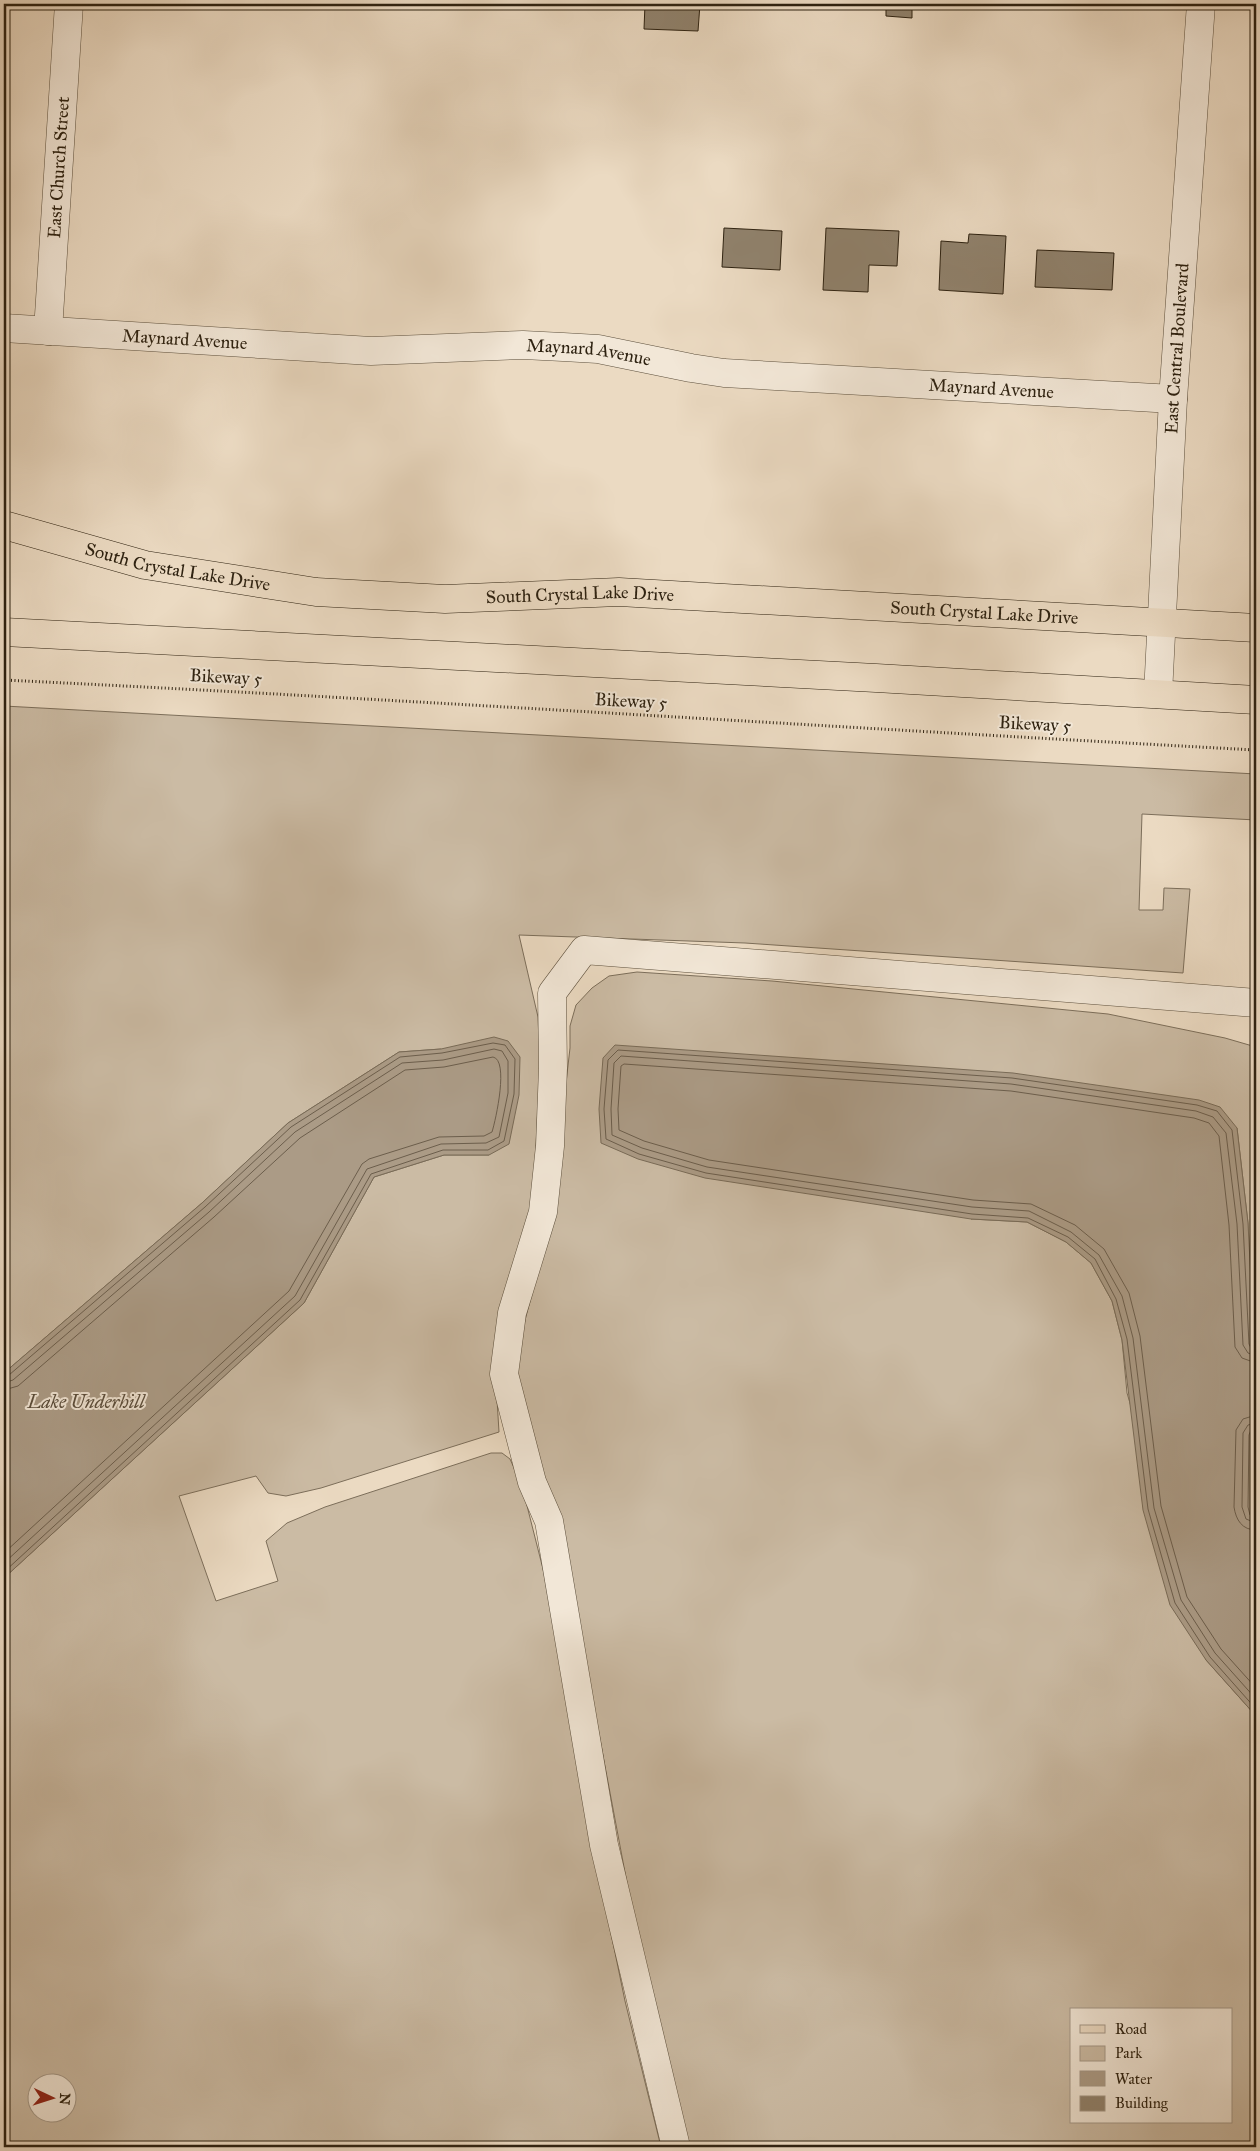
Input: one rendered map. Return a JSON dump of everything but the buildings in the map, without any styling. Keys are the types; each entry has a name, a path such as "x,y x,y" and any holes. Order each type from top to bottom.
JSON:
{"main road":[{"name":"South Crystal Lake Drive","path":"4,525 145,565 316,592 445,599 620,592 1256,628"},
{"path":"4,632 1256,700"}],"street":[{"name":"East Church Street","path":"48,331 70,4"},
{"name":"East Central Boulevard","path":"1158,694 1173,399 1201,4"},
{"name":"Maynard Avenue","path":"4,328 371,351 524,346 598,349 724,373 1173,399"},
{"path":"676,2147 604,1845 550,1522 532,1482 504,1374 512,1313 543,1212 550,1146 553,1078 552,992 584,950 1256,1003"}],"path":[{"name":"Bikeway 5","path":"4,680 295,694 1256,750"}],"green space":[{"path":"4,706 1256,774 1256,820 1142,814 1139,910 1163,910 1164,888 1190,889 1183,973 745,943 519,935 538,1017 540,1064 533,1209 495,1367 499,1432 321,1488 286,1496 268,1493 256,1476 179,1496 216,1601 278,1581 266,1541 287,1523 325,1507 491,1453 502,1453 510,1459 522,1486 544,1573 591,1837 625,2001 661,2147 4,2147 4,1578 304,1303 374,1177 444,1155 489,1155 441,1049 399,1052 288,1123 202,1203 4,1373"},
{"path":"637,972 772,981 1108,1014 1225,1038 1256,1047 1256,1523 1253,1507 1255,1360 1248,1223 1237,1128 971,1219 1027,1222 1066,1242 1091,1263 1112,1301 1122,1340 1127,1393 1206,1660 1256,1716 1256,2147 685,2147 649,2000 564,1548 514,1376 522,1332 550,1224 570,1048 570,1026 576,1005 592,988 609,976"}],"water":[{"name":"Lake Underhill","path":"494,1037 508,1041 520,1057 519,1095 509,1144 489,1155 444,1155 374,1177 304,1303 4,1578 4,1373 202,1203 288,1123 399,1052 441,1049"},
{"path":"615,1045 1013,1073 1199,1100 1220,1107 1237,1128 1248,1223 1255,1360 1253,1507 1256,1523 1256,1716 1206,1660 1170,1605 1143,1510 1122,1340 1112,1301 1091,1263 1066,1242 1027,1222 971,1219 705,1178 638,1159 601,1143 599,1109 603,1058"}]}
